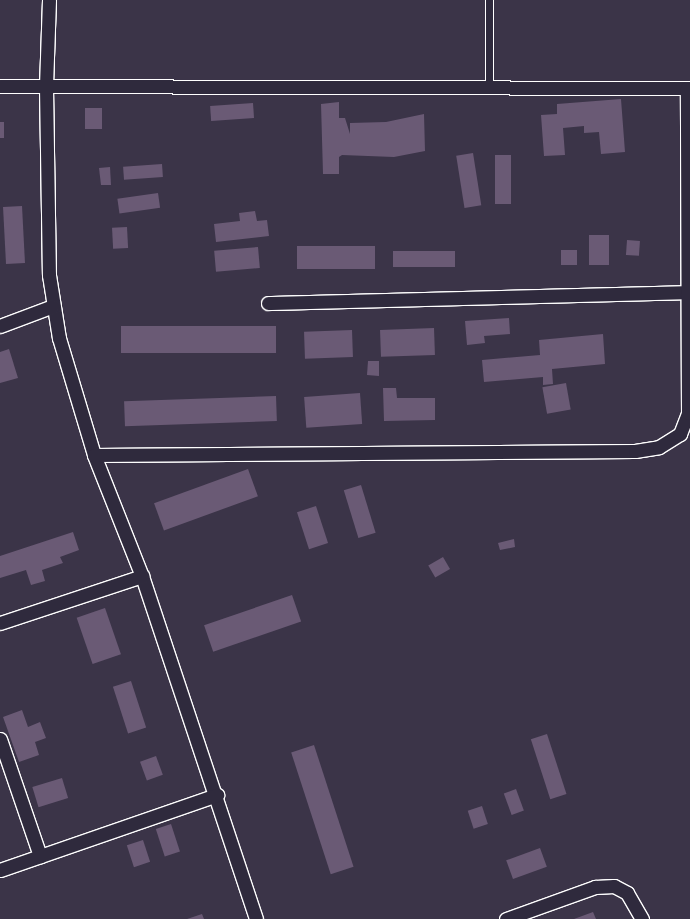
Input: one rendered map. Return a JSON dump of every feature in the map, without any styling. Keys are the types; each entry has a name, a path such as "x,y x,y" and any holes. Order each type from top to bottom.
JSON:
{"street":[{"path":"49,0 46,87 53,306 94,455 142,576 217,795 256,919"},
{"path":"0,86 489,89 688,88 686,292 688,413 680,434 659,447 635,451 94,455"},
{"path":"268,303 686,292"},
{"path":"0,326 53,306"},
{"path":"0,623 142,576"},
{"path":"0,739 40,856"},
{"path":"0,870 217,795"},
{"path":"506,919 595,887 614,886 627,893 642,919"}],"lane":[{"path":"489,0 489,89"}],"building":[{"path":"621,99 625,152 601,154 599,132 584,133 584,126 563,128 565,155 544,156 541,115 557,114 557,104"},
{"path":"339,102 339,118 345,118 350,134 350,123 386,122 424,114 425,151 394,157 342,155 339,157 339,174 323,174 321,104"},
{"path":"253,103 254,118 211,121 210,106"},
{"path":"85,108 102,108 102,129 85,129"},
{"path":"0,122 4,122 4,138 0,138"},
{"path":"473,153 481,205 465,208 456,156"},
{"path":"495,155 511,155 511,204 495,204"},
{"path":"162,164 163,177 124,180 123,167"},
{"path":"110,167 111,185 101,185 99,168"},
{"path":"158,193 160,208 119,214 117,199"},
{"path":"22,206 25,263 6,264 3,207"},
{"path":"255,211 257,221 267,220 269,236 216,242 214,224 240,221 239,213"},
{"path":"127,227 128,248 113,249 112,228"},
{"path":"589,235 609,235 609,265 589,265"},
{"path":"627,240 640,241 639,256 626,255"},
{"path":"297,246 375,246 375,269 297,269"},
{"path":"258,247 260,268 216,272 214,251"},
{"path":"561,250 577,250 577,265 561,265"},
{"path":"393,251 455,251 455,267 393,267"},
{"path":"509,318 510,334 484,336 485,343 467,345 465,321"},
{"path":"121,326 276,326 276,353 121,353"},
{"path":"434,328 435,355 381,357 380,330"},
{"path":"352,330 353,357 305,359 304,332"},
{"path":"603,334 605,364 552,369 553,384 543,385 543,377 484,382 482,360 540,355 539,340"},
{"path":"9,349 18,378 0,383 0,352"},
{"path":"368,361 379,361 379,376 367,375"},
{"path":"566,383 571,410 547,414 542,387"},
{"path":"383,388 396,388 397,398 435,398 435,420 384,421"},
{"path":"360,393 362,424 306,428 304,397"},
{"path":"276,396 277,421 125,426 124,401"},
{"path":"248,469 258,496 164,530 154,503"},
{"path":"361,485 376,533 358,538 344,490"},
{"path":"316,506 328,543 309,549 297,512"},
{"path":"73,532 79,550 60,557 63,563 42,570 45,581 31,585 26,570 0,578 0,556"},
{"path":"514,539 515,547 500,550 498,543"},
{"path":"443,557 450,569 435,578 428,566"},
{"path":"292,595 301,621 213,652 204,625"},
{"path":"105,608 121,654 93,664 77,618"},
{"path":"131,681 146,728 128,733 113,687"},
{"path":"22,710 28,727 40,722 46,738 35,742 39,755 19,762 3,717"},
{"path":"547,734 566,794 550,799 531,739"},
{"path":"314,745 354,867 331,874 291,752"},
{"path":"156,756 163,775 147,781 140,762"},
{"path":"62,778 68,798 38,807 32,787"},
{"path":"516,789 524,811 512,815 504,793"},
{"path":"482,806 488,824 474,829 468,811"},
{"path":"171,824 180,852 165,857 156,829"},
{"path":"143,840 150,862 134,867 127,845"},
{"path":"540,848 547,867 513,879 506,860"},
{"path":"593,912 596,919 574,919"},
{"path":"202,914 204,919 187,919"}]}
